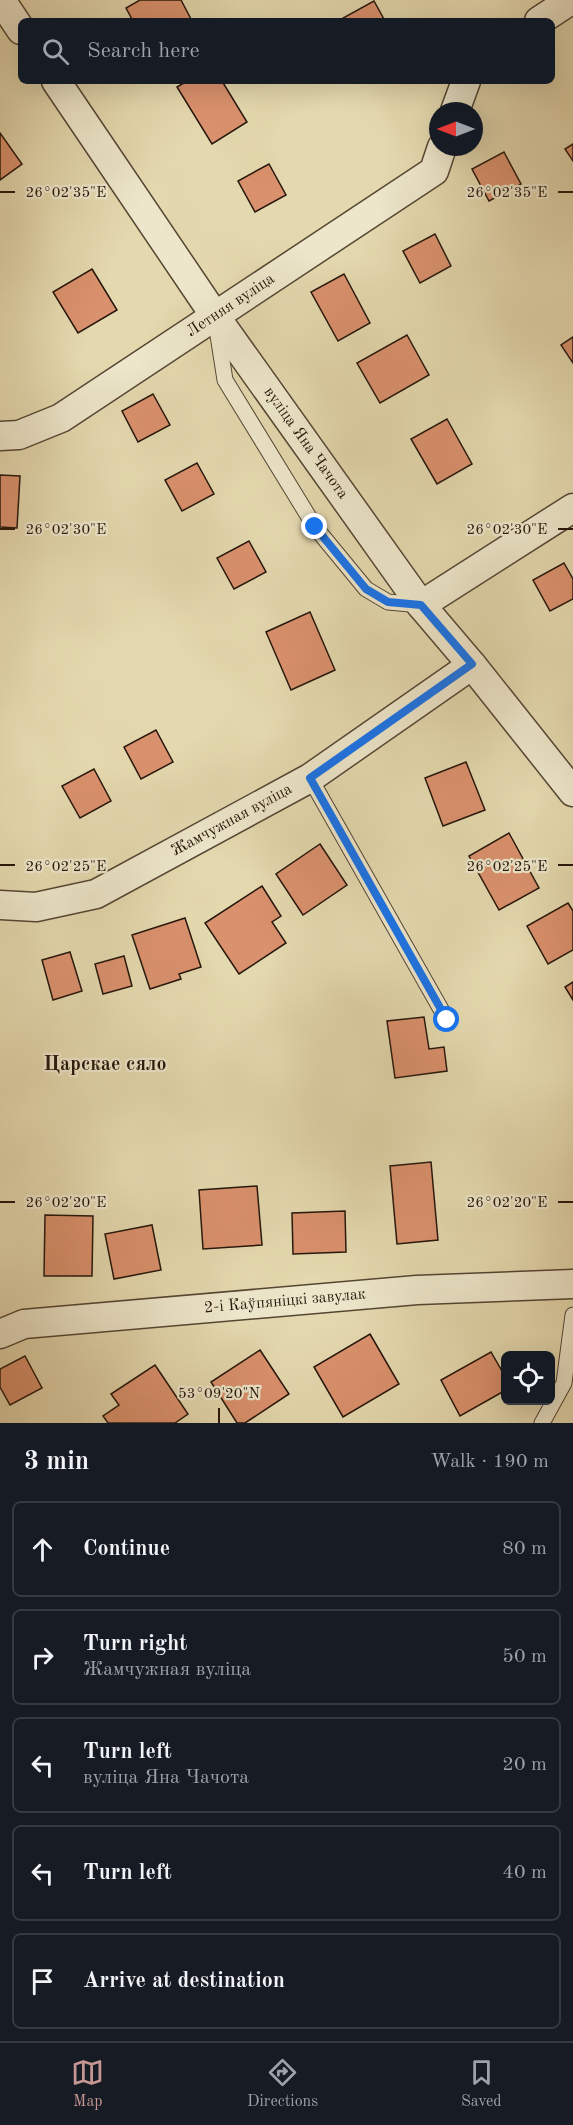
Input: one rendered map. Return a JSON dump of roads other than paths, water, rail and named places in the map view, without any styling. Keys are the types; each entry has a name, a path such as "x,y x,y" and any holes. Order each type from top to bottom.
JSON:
{"street":[{"path":"1,0 18,26"},
{"path":"544,18 571,0"},
{"name":"вуліца Яна Чачота","path":"58,84 215,316 421,605 472,664 573,792"},
{"path":"458,102 465,84"},
{"name":"Летняя вуліца","path":"0,436 20,435 61,418 434,171 439,156"},
{"path":"421,605 573,508"},
{"name":"Жамчужная вуліца","path":"0,905 36,907 96,894 310,778 472,664"},
{"name":"2-і Каўпяніцкі завулак","path":"0,1334 24,1324 417,1290 573,1284"}],"lane":[{"path":"215,316 225,380 315,527 366,589 388,602 421,605"},
{"path":"310,778 447,1020"},
{"path":"542,1423 564,1383 573,1316"}],"district":[{"name":"Царскае сяло","path":"105,1065"}]}
